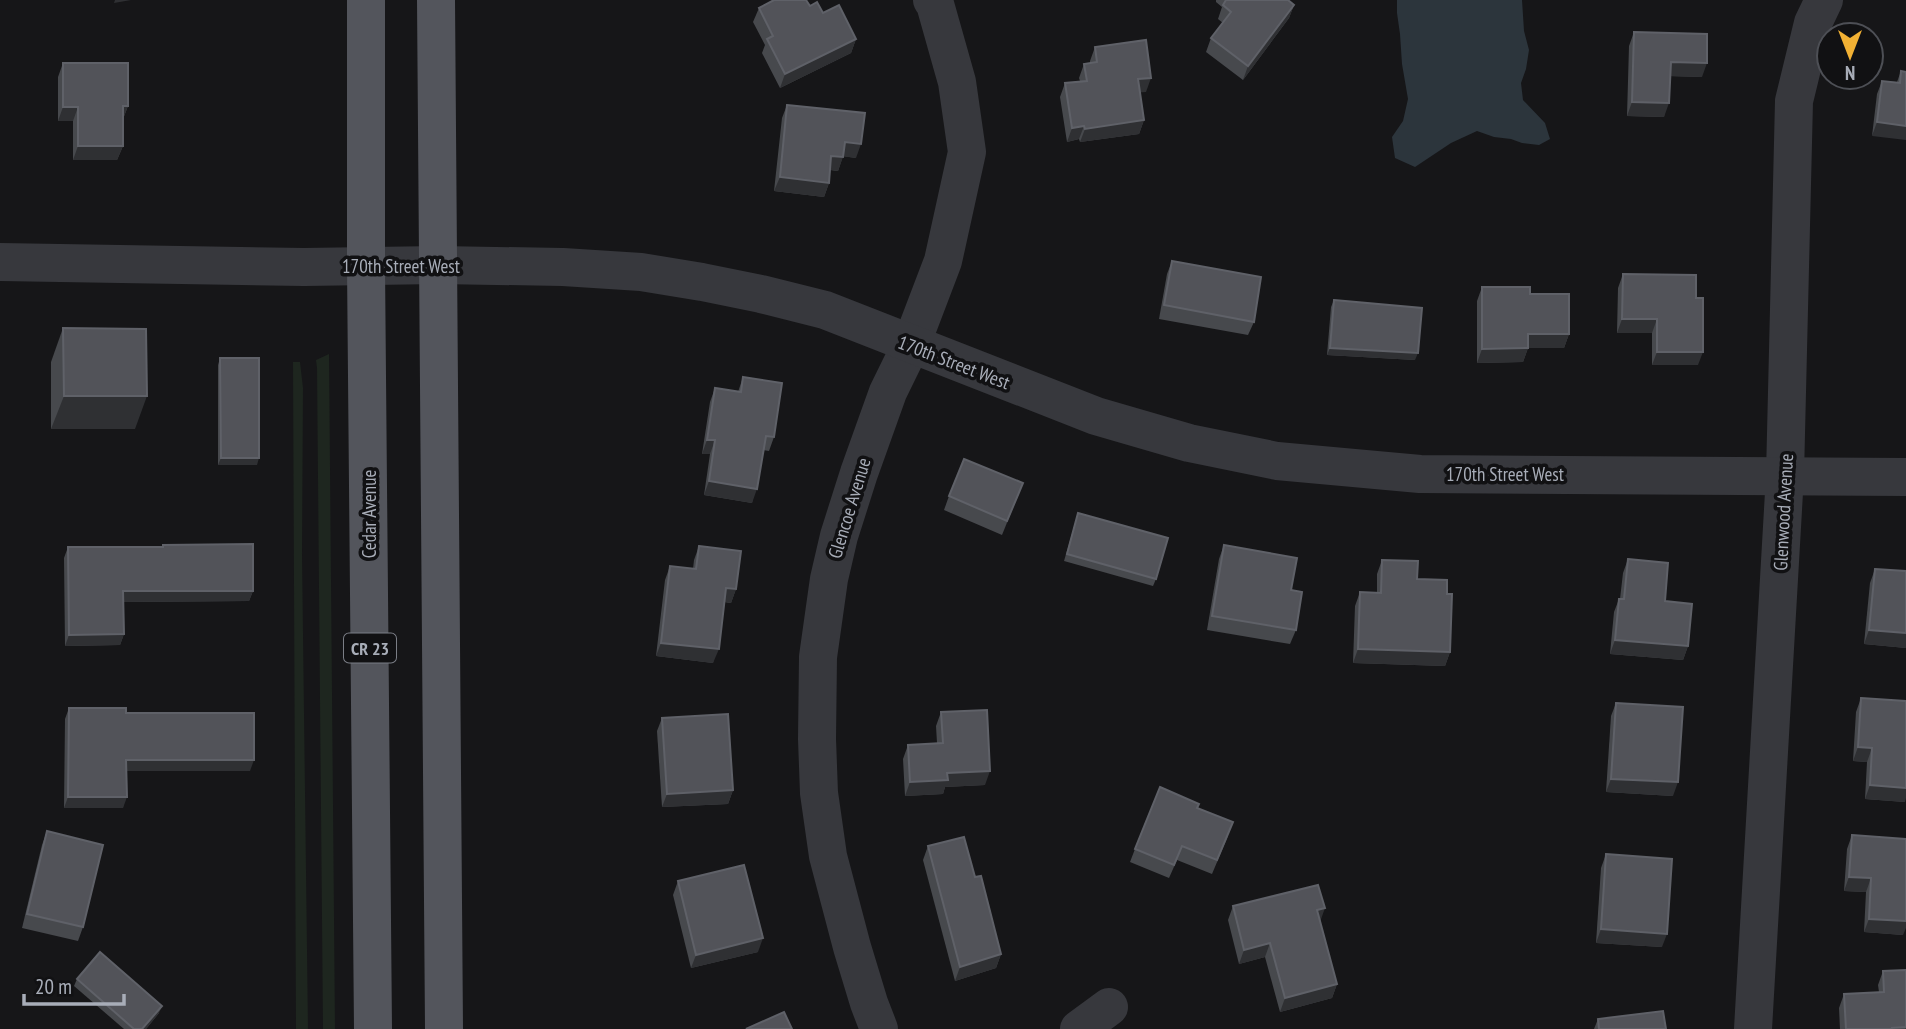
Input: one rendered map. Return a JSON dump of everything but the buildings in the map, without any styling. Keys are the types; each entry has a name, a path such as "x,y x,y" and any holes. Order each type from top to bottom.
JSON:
{"main road":[{"name":"Cedar Avenue","path":"366,0 373,1029"},
{"path":"436,0 444,1029"}],"street":[{"name":"Glenwood Avenue","path":"1753,1029 1786,475 1794,101 1813,23 1824,0"},
{"name":"Glencoe Avenue","path":"880,1029 852,947 828,856 819,793 818,657 829,579 839,536 888,392 911,345 943,261 967,152 957,82 938,2"},
{"name":"170th Street West","path":"0,262 366,267 439,265 563,267 641,272 702,282 825,310 1096,416 1189,443 1277,461 1420,474 1906,477"}],"shaded area":[{"path":"1397,0 1522,0 1524,31 1529,50 1521,83 1523,100 1545,123 1550,139 1539,145 1494,137 1477,131 1451,143 1415,167 1395,158 1392,137 1403,121 1408,99"},
{"path":"329,354 335,1029 323,1029 316,360"},
{"path":"293,362 300,362 303,388 302,554 308,1029 296,1029"}]}
